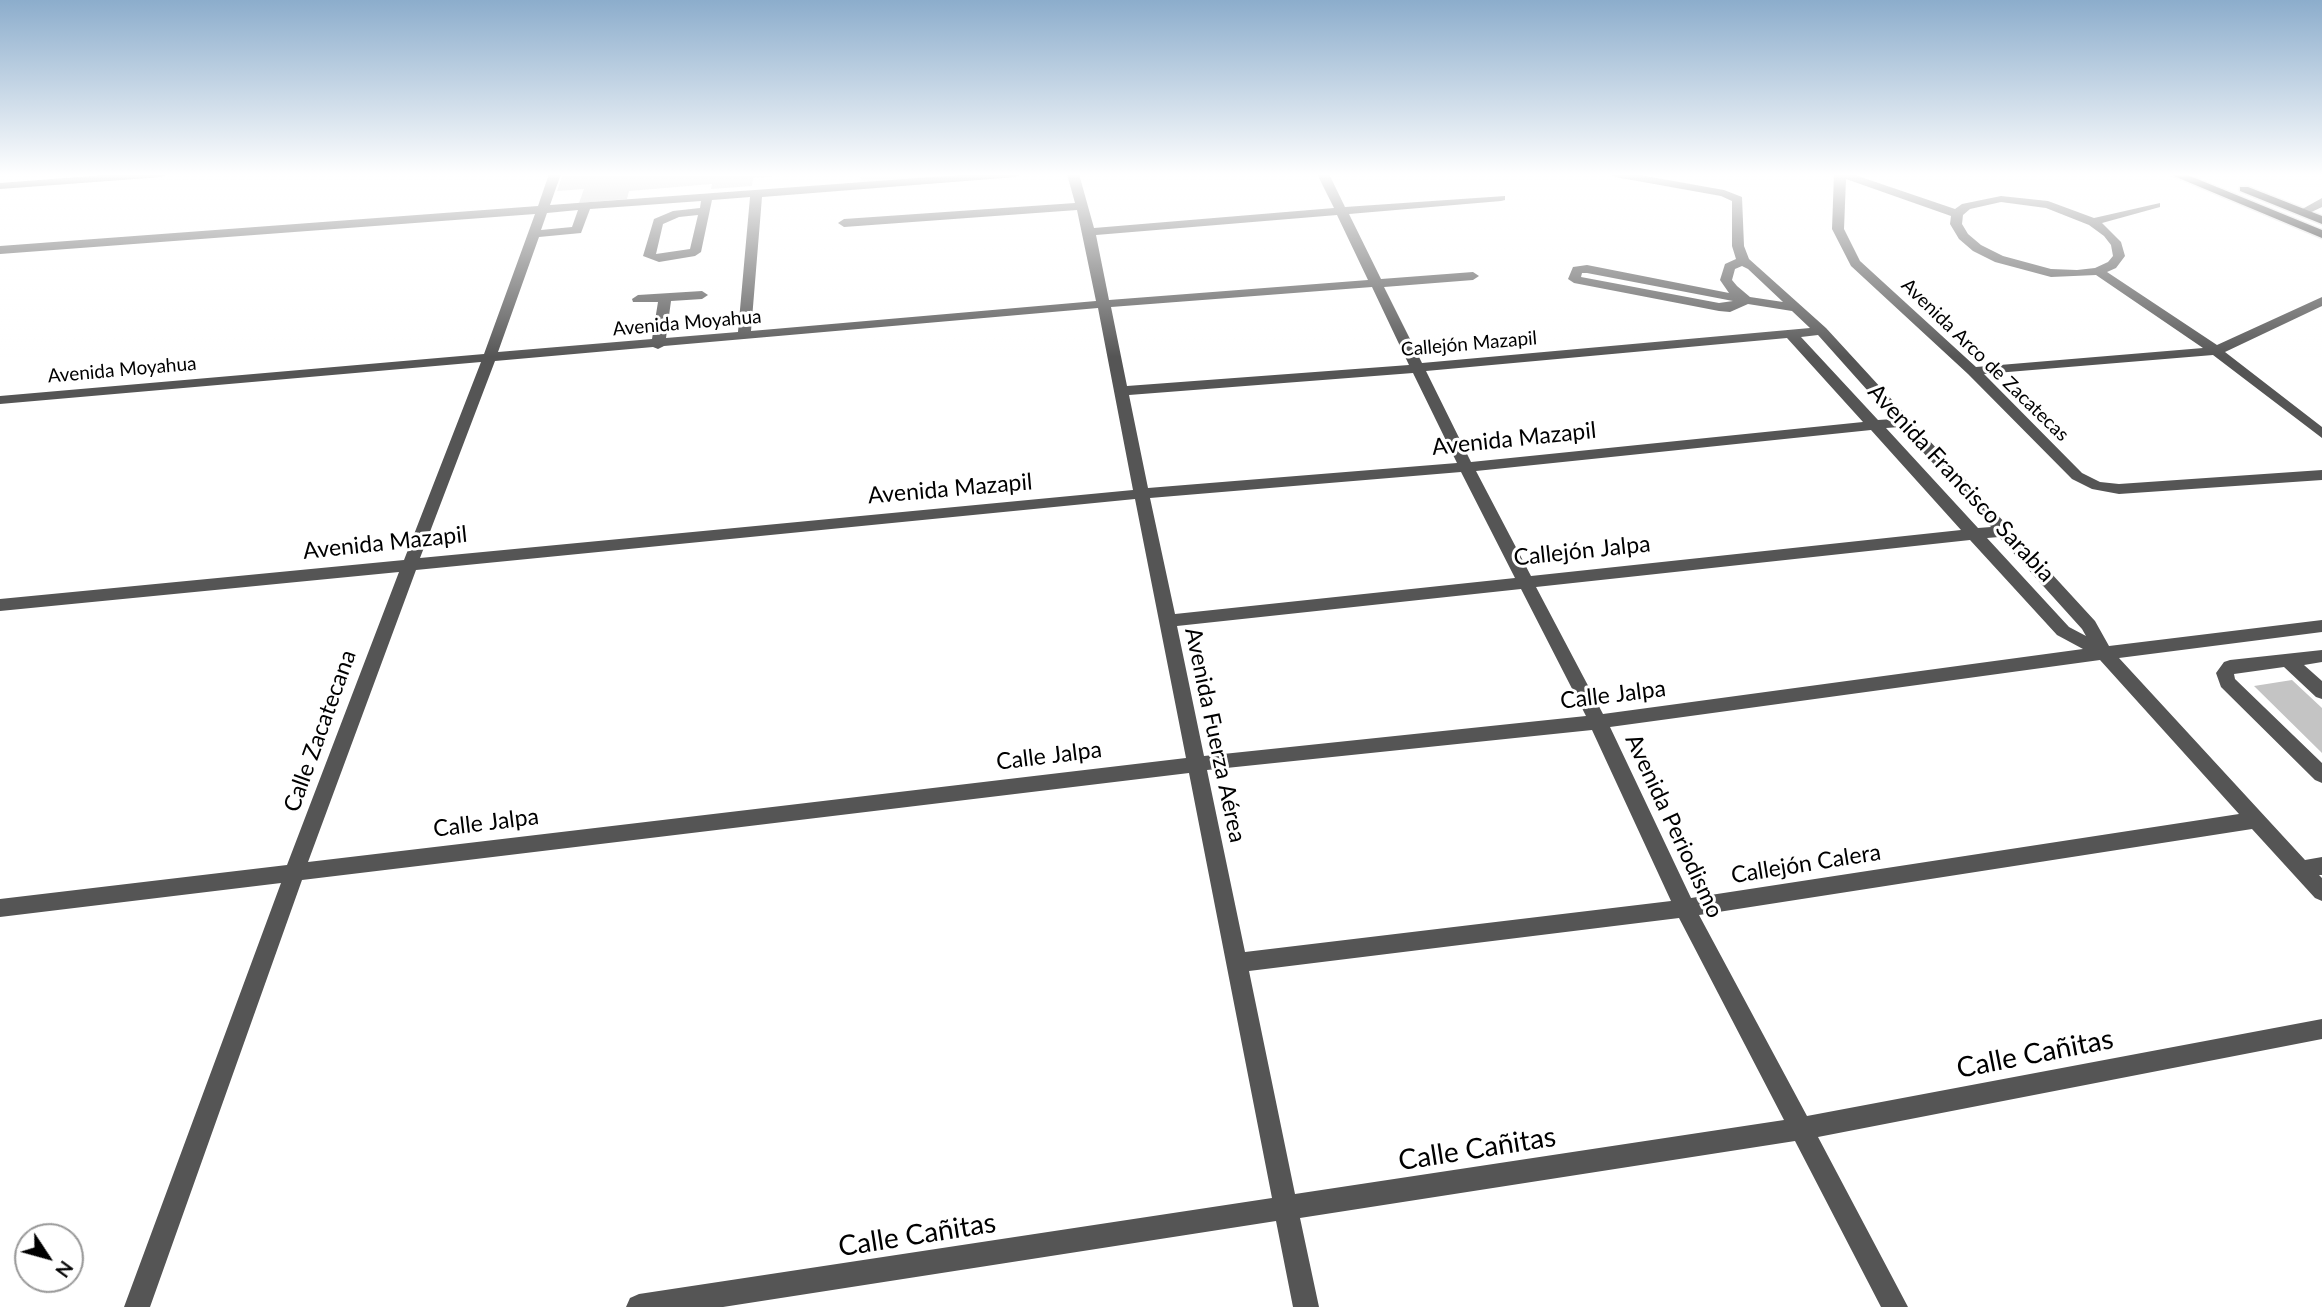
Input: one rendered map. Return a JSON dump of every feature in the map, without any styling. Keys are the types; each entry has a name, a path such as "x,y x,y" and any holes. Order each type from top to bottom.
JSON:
{"street":[{"path":"0,250 194,235"},
{"name":"Calle Zacatecana","path":"136,1307 408,563 534,235"},
{"path":"655,235 649,256 659,258 695,252 699,235"},
{"path":"744,337 753,235"},
{"name":"Avenida Fuerza Aérea","path":"1090,235 1306,1307"},
{"name":"Avenida Periodismo","path":"1354,235 1466,467 1598,722 1685,908 1895,1307"},
{"path":"1738,235 1742,261 1729,267 1726,280 1732,289 1746,300"},
{"name":"Avenida Arco de Zacatecas","path":"1841,235 1855,263 1973,371 2077,476 2097,486 2119,489 2322,475"},
{"path":"1962,235 1998,259 2051,273 2098,271 2112,265 2119,256 2117,245 2106,235"},
{"name":"Avenida Francisco Sarabia","path":"1742,261 1821,331 2089,625 2104,653 2322,892"},
{"path":"1746,300 1730,308 1719,307 1584,283 1574,279 1573,275 1577,270 1587,269 1797,308"},
{"path":"2098,271 2216,351 2322,434"},
{"name":"Avenida Moyahua","path":"0,400 489,357 658,345 1102,304 1473,276"},
{"path":"638,299 702,295"},
{"path":"658,345 665,298"},
{"path":"1973,371 2216,351 2322,301"},
{"name":"Avenida Francisco Sarabia","path":"1771,305 1874,425 2063,631 2104,653"},
{"name":"Callejón Mazapil","path":"1120,391 1418,368 1821,331"},
{"name":"Avenida Mazapil","path":"0,605 408,563 1140,494 1466,467 1904,422"},
{"name":"Callejón Jalpa","path":"1166,621 1524,580 2003,531"},
{"name":"Calle Jalpa","path":"0,908 297,870 1197,764 1598,722 2322,626"},
{"path":"2322,656 2230,667 2225,673 2227,682 2322,775"},
{"path":"2288,660 2322,692"},
{"name":"Callejón Calera","path":"1238,963 1685,908 2256,820"},
{"path":"2301,869 2322,866"},
{"name":"Calle Cañitas","path":"639,1307 1799,1129 2322,1029"}],"building":[{"path":"2292,680 2322,708 2322,753 2254,686"}]}
